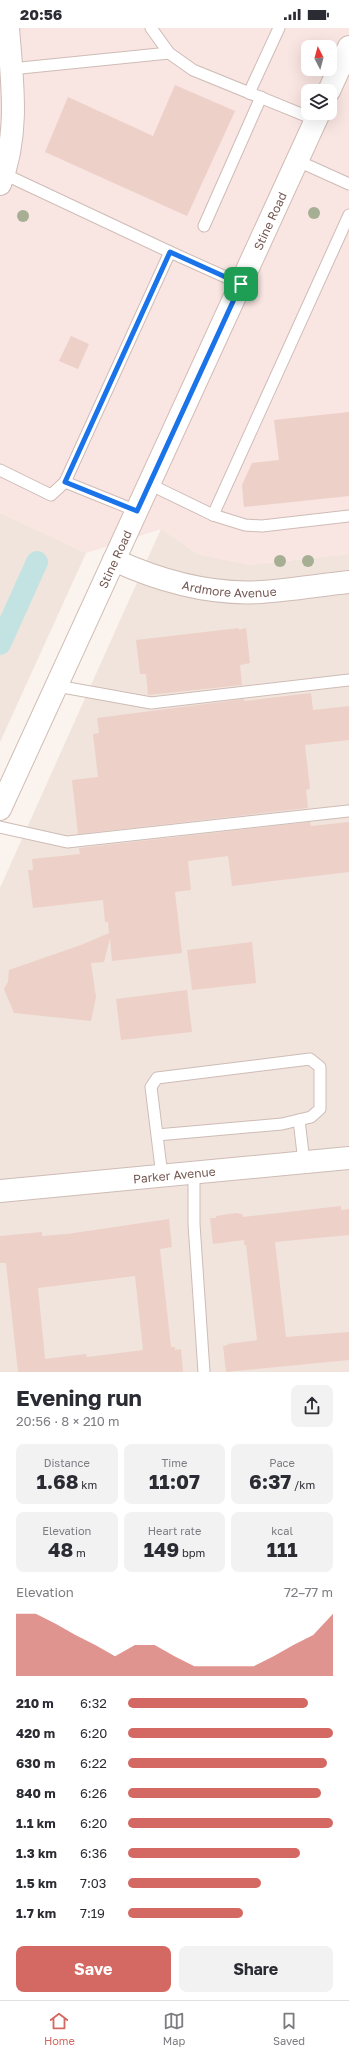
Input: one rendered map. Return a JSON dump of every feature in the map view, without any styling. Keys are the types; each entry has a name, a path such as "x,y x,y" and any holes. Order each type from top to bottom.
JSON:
{"street":[{"path":"2,179 12,142 7,104 11,69 8,28"},
{"path":"332,84 349,47"},
{"name":"Stine Road","path":"0,809 316,120"},
{"name":"Ardmore Avenue","path":"114,560 137,571 175,583 215,591 260,592 349,582"},
{"name":"Parker Avenue","path":"0,1191 349,1158"}],"lane":[{"path":"151,28 169,53 193,70 249,93 301,110"},
{"path":"249,93 279,28"},
{"path":"11,69 169,53"},
{"path":"204,226 260,97"},
{"path":"298,160 349,184"},
{"path":"2,179 241,284"},
{"path":"213,515 349,215"},
{"path":"0,470 51,495 65,482 170,252"},
{"path":"65,482 137,511"},
{"path":"149,484 213,515 245,525 262,526 349,516"},
{"path":"56,686 151,703 349,680"},
{"path":"0,827 67,842 348,811"},
{"path":"157,1135 282,1124 311,1117 320,1109 320,1067 310,1059 157,1078 151,1087 162,1176"},
{"path":"299,1120 304,1162"},
{"path":"194,1173 194,1224 204,1372"}],"shaded area":[{"path":"0,28 349,28 349,554 250,565 198,554 161,529 86,553 0,513"},
{"path":"0,513 86,553 0,742"},
{"path":"161,529 198,554 250,565 349,554 349,1372 0,1372 0,888"}],"building":[{"path":"175,85 235,111 187,216 45,152 68,97 153,136"},
{"path":"71,336 89,344 78,369 59,361"},
{"path":"349,412 349,496 244,507 242,485 252,463 279,460 274,420"},
{"path":"239,628 239,630 246,628 250,663 240,665 242,685 148,695 146,674 140,674 136,640"},
{"path":"311,693 313,710 349,706 349,740 305,745 310,789 306,790 308,808 78,834 72,780 98,777 93,734 99,733 97,718 244,699 244,701"},
{"path":"310,822 311,826 349,822 349,872 232,886 228,856 188,861 191,890 175,892 182,953 112,961 110,938 104,962 91,963 96,997 91,1021 14,1013 4,989 8,982 9,970 81,945 109,933 108,922 105,922 103,900 33,908 28,870 33,870 32,859 80,854 79,848"},
{"path":"252,942 256,983 192,990 187,950"},
{"path":"187,990 192,1032 121,1040 116,999"},
{"path":"341,1206 341,1210 349,1209 349,1235 275,1242 286,1337 349,1332 349,1360 226,1372 223,1346 257,1340 246,1245 244,1245 244,1240 213,1244 210,1218 236,1213 242,1214 243,1217"},
{"path":"169,1219 172,1247 160,1249 171,1347 175,1347 175,1350 181,1349 183,1372 18,1372 6,1263 0,1263 0,1236 42,1232 42,1236 67,1234","holes":["135,1276 143,1350 87,1357 86,1354 45,1359 38,1288"]}],"waterway":[{"path":"0,644 37,562"}],"route":[{"path":"170,252 241,284 137,511 65,482 170,252"}]}
